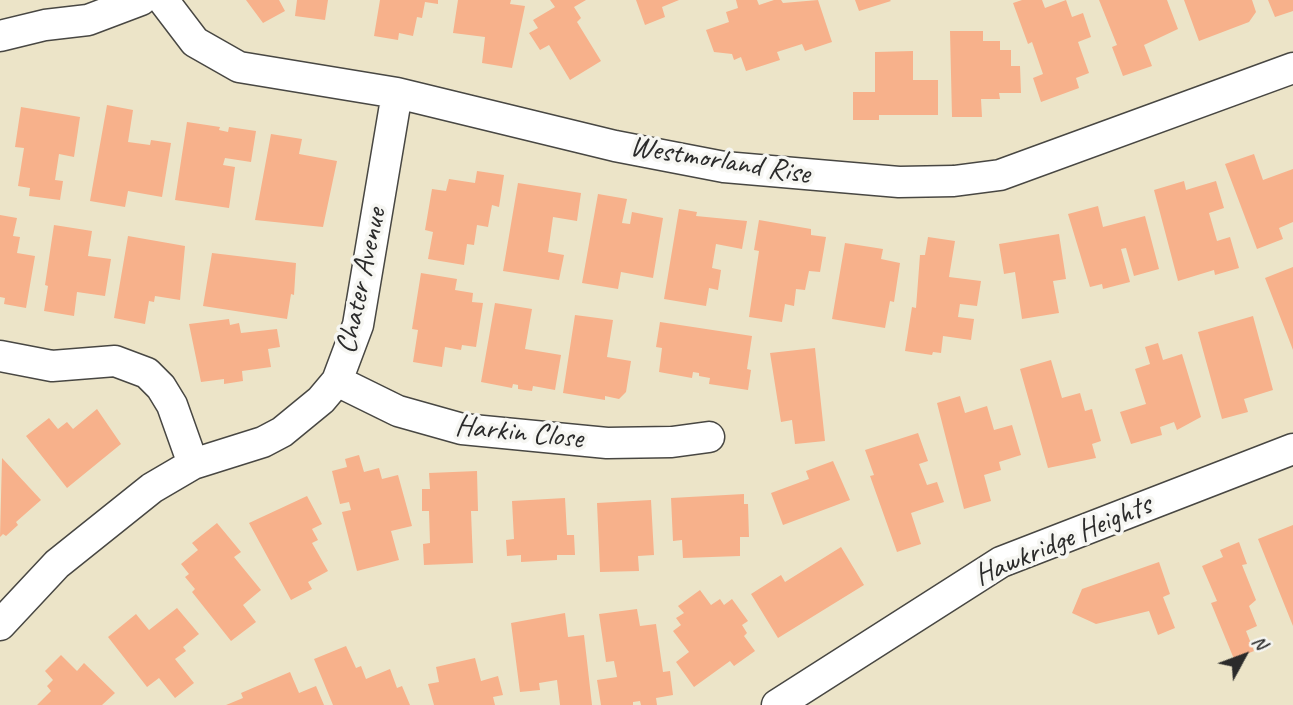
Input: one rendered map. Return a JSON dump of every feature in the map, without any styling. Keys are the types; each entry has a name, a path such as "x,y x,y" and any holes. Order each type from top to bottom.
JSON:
{"street":[{"path":"0,36 45,25 88,20 141,0"},
{"name":"Westmorland Rise","path":"163,0 195,42 239,67 397,93 615,146 724,167 874,180 954,181 1012,171 1293,68"},
{"name":"Chater Avenue","path":"0,625 57,564 123,509 193,464 263,442 282,432 307,413 337,381 358,325 397,93"},
{"path":"0,356 52,366 115,361 147,373 161,387 172,405 193,464"},
{"name":"Harkin Close","path":"337,381 398,411 462,429 607,443 672,442 709,436"},
{"name":"Hawkridge Heights","path":"776,705 1001,562 1293,449"}],"building":[{"path":"246,0 279,0 285,11 263,23"},
{"path":"297,0 328,0 325,20 295,16"},
{"path":"380,0 438,0 438,4 425,2 422,18 417,17 413,36 399,33 398,40 374,36"},
{"path":"458,0 511,0 510,4 525,6 512,68 482,63 485,37 453,33"},
{"path":"550,0 586,0 574,7 581,18 577,22 601,61 570,80 549,45 540,50 529,33 538,28 533,20 555,7"},
{"path":"636,0 679,0 662,7 665,17 645,25"},
{"path":"736,0 757,0 759,5 774,0 781,0 783,3 818,0 832,42 805,51 802,44 777,52 780,60 746,71 741,57 734,60 732,54 714,52 706,30 729,22 726,12 738,8"},
{"path":"855,0 890,0 891,1 859,11"},
{"path":"1042,0 1045,8 1066,0 1072,17 1083,13 1091,37 1078,42 1089,73 1076,78 1079,88 1041,102 1033,78 1043,74 1032,42 1028,44 1013,3"},
{"path":"1099,0 1167,0 1178,29 1144,45 1152,66 1123,76 1112,47 1117,45"},
{"path":"1184,0 1252,0 1256,12 1249,22 1199,41"},
{"path":"1268,0 1293,0 1293,11 1275,17"},
{"path":"950,31 983,31 983,41 1000,41 1000,50 1011,50 1011,66 1020,66 1021,93 999,93 1000,99 981,99 982,117 952,117"},
{"path":"913,51 913,80 938,80 938,115 879,115 879,120 853,120 853,92 875,92 875,52"},
{"path":"107,105 133,110 128,142 150,145 151,140 171,143 162,197 128,191 125,207 90,201"},
{"path":"21,107 80,117 74,157 59,154 55,180 63,181 60,200 29,196 30,188 18,186 24,148 15,147"},
{"path":"187,122 220,127 219,130 228,132 229,127 256,131 251,162 225,158 223,165 235,167 229,208 175,200"},
{"path":"271,134 302,139 299,154 337,161 323,227 255,220"},
{"path":"1254,154 1263,180 1293,169 1293,222 1279,228 1283,239 1257,249 1225,164"},
{"path":"477,171 504,175 499,207 492,205 488,227 477,225 474,245 467,244 464,265 428,259 433,232 425,230 432,189 446,191 449,179 475,183"},
{"path":"1184,181 1186,190 1216,181 1224,208 1209,213 1217,241 1230,237 1239,268 1215,275 1214,270 1178,281 1154,190"},
{"path":"518,183 581,193 577,221 553,217 548,252 564,255 559,280 503,271"},
{"path":"598,194 627,199 622,223 630,224 632,212 663,218 653,278 621,272 618,289 582,283"},
{"path":"1098,206 1103,227 1145,216 1159,269 1134,276 1126,248 1121,249 1130,282 1103,289 1102,284 1090,287 1068,214"},
{"path":"679,209 697,212 696,216 747,221 742,249 716,244 712,268 721,270 718,290 709,288 706,306 664,299"},
{"path":"0,215 17,218 13,236 20,237 17,253 35,256 26,308 4,304 5,298 0,297"},
{"path":"759,220 811,229 811,235 826,237 820,272 809,271 805,290 796,289 794,306 785,304 782,322 749,317 759,251 754,250"},
{"path":"54,225 92,231 88,256 111,259 105,296 77,292 74,316 44,311"},
{"path":"1059,234 1066,279 1053,281 1059,313 1022,319 1015,272 1004,274 999,244"},
{"path":"128,236 185,246 180,300 155,296 154,302 149,301 145,324 114,318"},
{"path":"928,237 955,241 949,277 981,281 977,306 960,304 958,317 974,319 971,340 943,336 941,353 933,352 932,355 905,351 912,307 916,308 920,255 925,255"},
{"path":"845,243 883,249 881,259 900,263 894,302 890,301 885,328 832,319"},
{"path":"212,253 296,263 294,295 291,294 287,319 203,306"},
{"path":"1293,267 1293,350 1265,278"},
{"path":"421,273 457,279 455,290 473,293 472,302 483,303 476,347 462,345 461,350 445,347 442,367 413,362 418,330 412,329"},
{"path":"495,303 532,309 525,349 561,355 555,390 533,386 532,391 518,389 518,385 513,384 512,388 481,382"},
{"path":"575,315 613,320 607,357 631,361 626,392 619,399 605,396 605,400 563,393"},
{"path":"1253,316 1273,390 1244,399 1248,412 1222,419 1198,332"},
{"path":"229,319 230,325 239,323 241,333 277,329 280,347 268,349 271,367 242,371 243,381 224,384 224,379 201,382 189,324"},
{"path":"660,322 752,336 747,369 751,370 748,390 709,384 710,378 699,376 699,373 693,372 692,378 659,372 662,348 656,347"},
{"path":"1158,343 1163,360 1182,354 1201,417 1177,430 1174,422 1160,427 1162,435 1131,444 1120,412 1146,404 1135,369 1150,364 1145,347"},
{"path":"815,348 825,441 795,444 792,420 781,422 770,353"},
{"path":"1051,360 1062,398 1080,393 1085,411 1092,409 1101,441 1092,444 1096,458 1048,468 1020,369"},
{"path":"960,396 965,413 987,406 994,430 1012,425 1021,455 999,462 1001,470 984,475 991,501 964,509 937,403"},
{"path":"97,409 121,444 67,488 26,436 49,418 58,429 67,422 73,429"},
{"path":"918,433 928,461 919,464 927,485 937,482 944,502 911,513 921,544 897,552 870,476 874,475 865,450"},
{"path":"359,455 364,472 379,468 382,479 398,475 412,526 391,531 399,560 357,571 342,512 351,510 349,502 340,504 332,471 347,467 345,459"},
{"path":"2,458 41,500 16,522 18,525 6,536 3,534 0,537"},
{"path":"833,461 850,500 783,525 771,493 809,479 806,471"},
{"path":"477,471 478,511 471,511 473,563 424,565 423,544 430,543 429,511 422,511 422,489 430,489 429,473"},
{"path":"744,494 744,504 748,504 749,537 740,537 740,556 683,558 682,540 673,541 671,498"},
{"path":"307,496 322,524 312,529 318,540 312,543 328,571 308,582 312,589 291,600 249,523"},
{"path":"565,498 567,535 574,535 575,555 557,555 557,560 521,562 521,555 507,556 506,540 514,539 512,501"},
{"path":"651,500 654,555 638,556 639,571 600,572 597,503"},
{"path":"217,523 241,552 234,557 261,590 243,605 256,622 231,641 192,592 195,589 185,577 189,574 181,564 198,550 192,543"},
{"path":"1293,525 1293,626 1258,539"},
{"path":"1239,542 1247,564 1242,565 1256,600 1249,606 1257,626 1246,631 1254,651 1234,659 1211,603 1217,601 1202,566 1223,557 1220,550"},
{"path":"841,547 864,585 778,638 751,594 781,575 785,582"},
{"path":"1159,562 1170,594 1163,597 1175,628 1158,635 1149,611 1096,624 1072,613 1082,589"},
{"path":"700,590 711,605 720,599 724,605 732,599 748,621 742,625 747,633 744,636 755,651 734,666 730,661 694,687 676,662 689,652 673,631 681,625 676,618 684,613 678,606"},
{"path":"177,608 199,634 183,647 186,651 175,659 194,683 175,698 159,678 147,687 108,637 136,614 149,630"},
{"path":"637,609 640,626 656,624 663,672 670,671 673,695 656,698 657,705 641,705 640,701 633,702 633,705 601,705 597,680 617,677 614,661 606,662 599,614"},
{"path":"565,613 568,637 584,635 592,705 560,705 557,680 539,683 540,690 520,692 511,623"},
{"path":"346,646 356,668 361,666 366,679 390,669 397,688 402,686 410,705 333,705 314,659"},
{"path":"61,655 77,671 84,663 115,693 102,705 37,705 51,691 47,686 53,680 45,671"},
{"path":"475,658 481,681 498,676 503,695 493,697 495,705 434,705 428,684 439,682 436,667"},
{"path":"290,672 299,693 316,686 324,705 226,705 243,698 241,693"}]}
